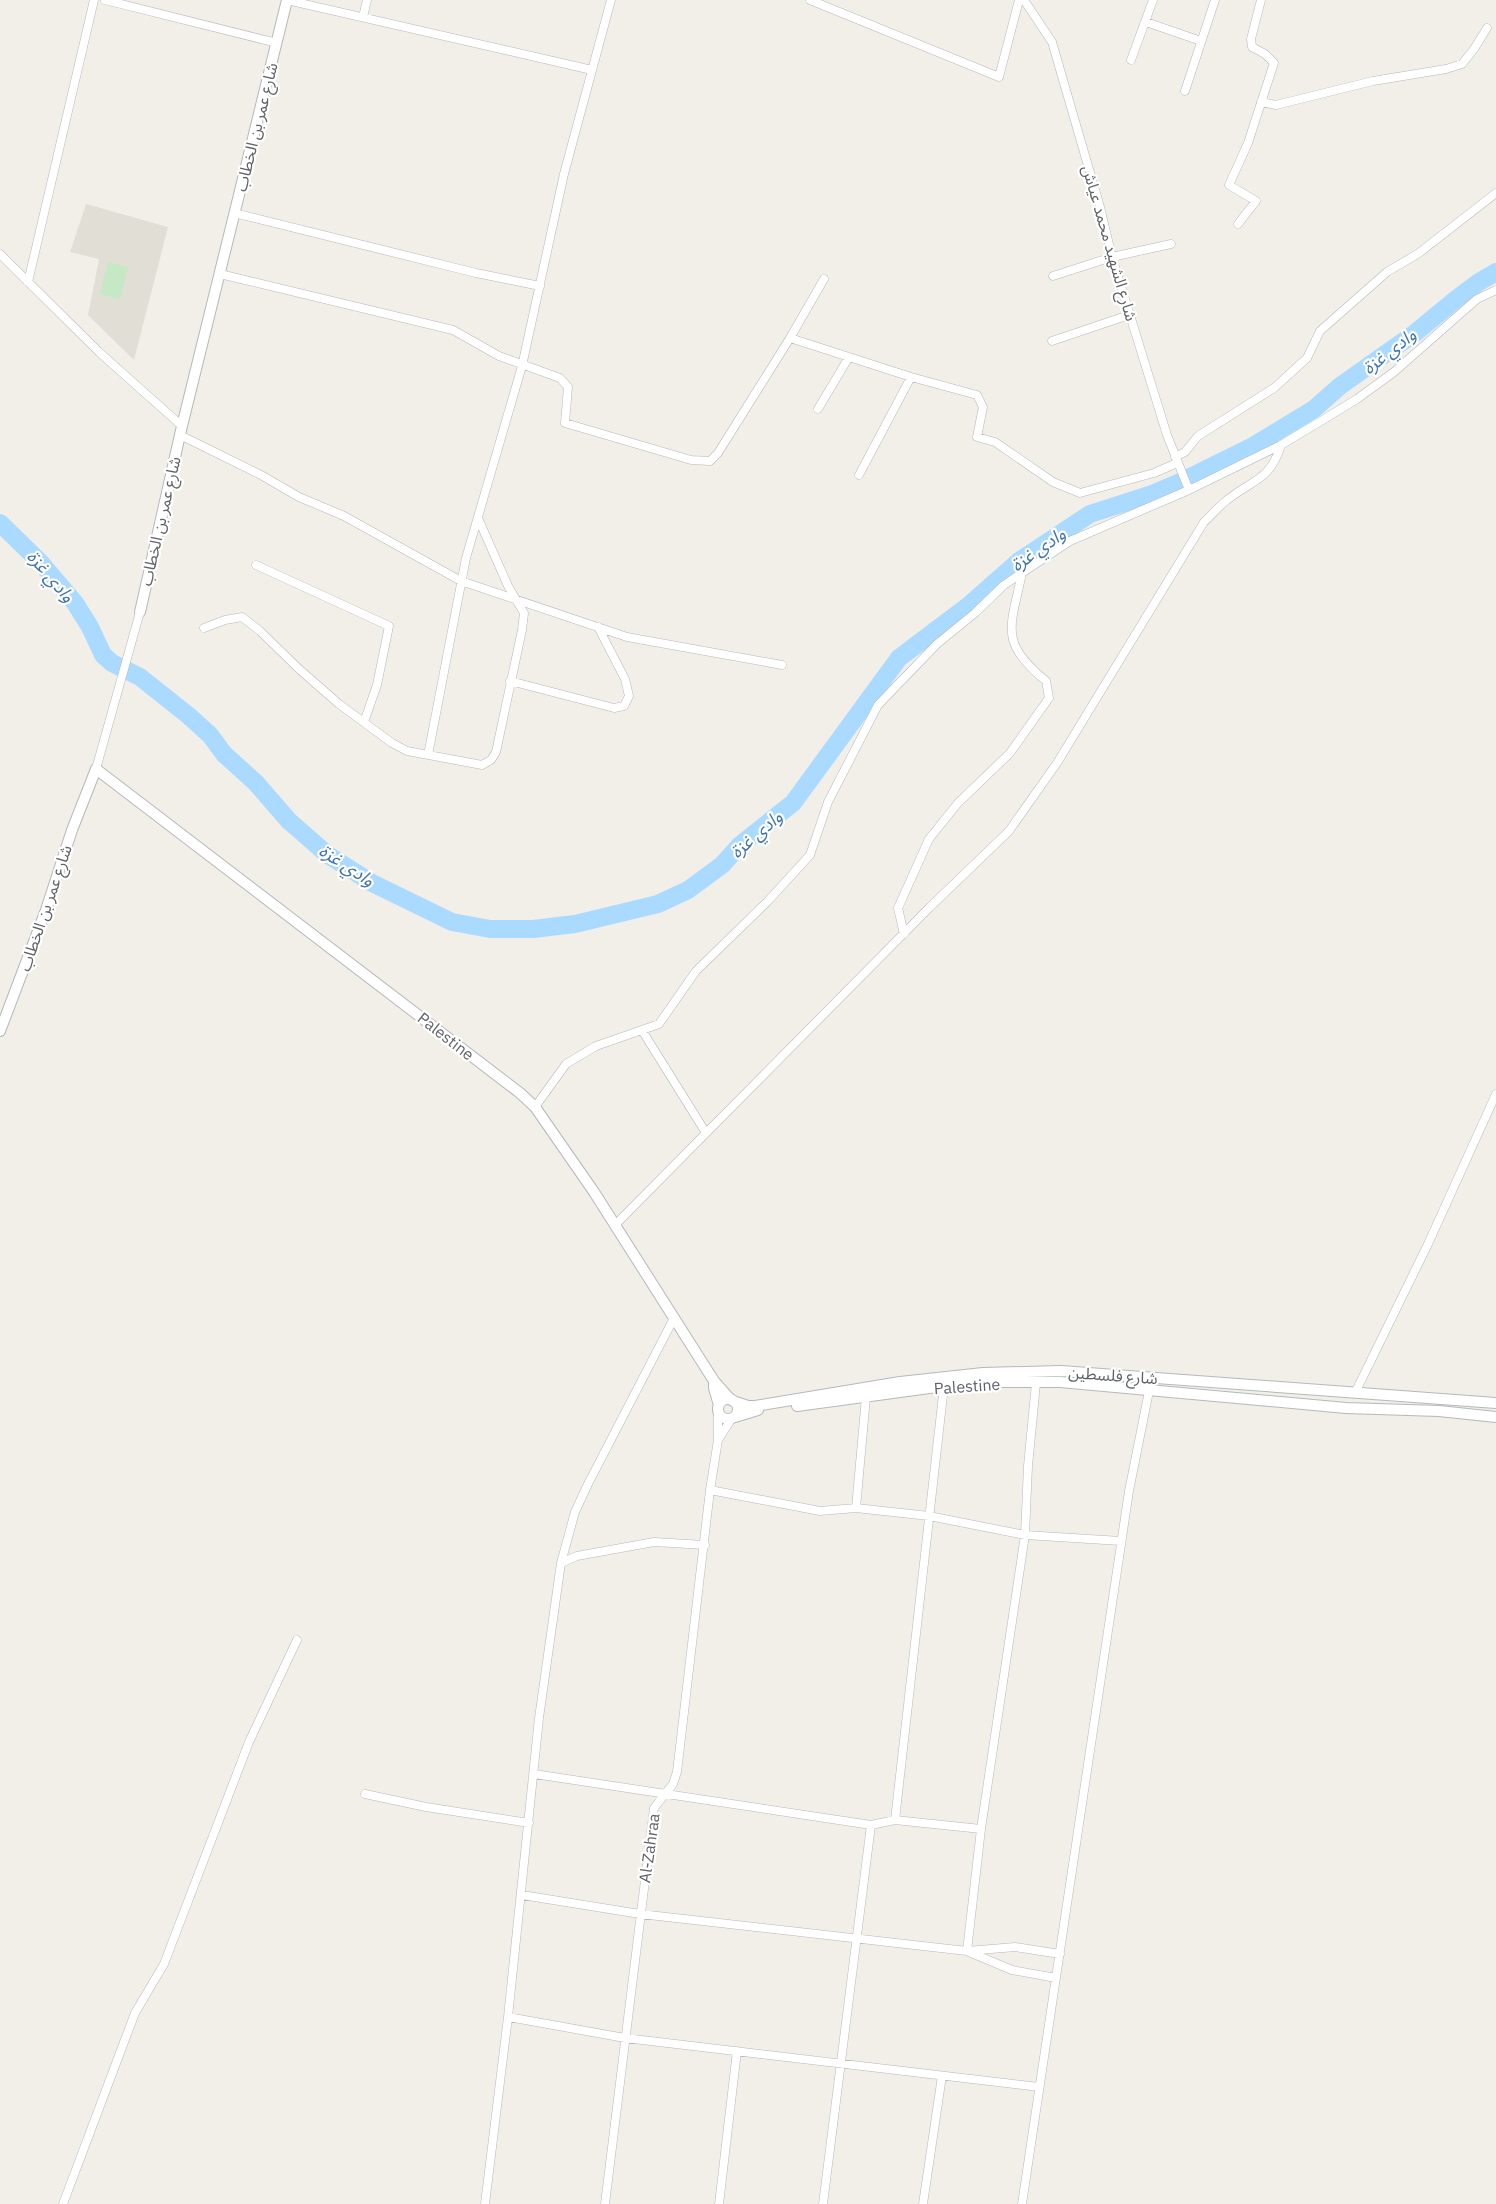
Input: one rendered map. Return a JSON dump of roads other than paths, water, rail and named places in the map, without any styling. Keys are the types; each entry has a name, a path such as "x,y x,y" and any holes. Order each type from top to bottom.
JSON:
{"street":[{"path":"28,282 94,0"},
{"path":"105,0 277,43"},
{"path":"287,0 592,70"},
{"name":"شارع عمر بن الخطاب","path":"0,1031 46,910 72,830 96,769 140,612 181,431 287,0"},
{"path":"363,18 368,0"},
{"path":"428,755 461,581 522,366 564,174 611,0"},
{"path":"810,0 999,77 1019,0"},
{"name":"شارع الشهيد محمد عياش","path":"1024,0 1052,42 1100,207 1112,257 1176,460 1188,487"},
{"path":"1131,60 1153,0"},
{"path":"1185,92 1215,0"},
{"path":"1238,224 1256,201 1229,185 1248,143 1274,63 1252,47 1251,39 1261,0"},
{"path":"1146,22 1201,41"},
{"path":"1261,102 1276,105 1373,81 1462,64 1487,28"},
{"path":"790,338 911,377 976,395 983,407 977,438 995,442 1053,482 1080,494 1154,473 1176,460 1198,436 1274,388 1307,358 1320,331 1387,272 1419,254 1496,194"},
{"path":"234,213 458,268 540,286"},
{"path":"1053,276 1112,257 1171,244"},
{"path":"0,254 181,431 299,497 344,516 461,581 627,636 782,665"},
{"path":"220,274 453,330 499,356 522,366 560,378 568,387 565,423 691,460 710,461 737,425 824,280"},
{"path":"535,1107 566,1064 596,1046 659,1024 696,971 767,902 810,855 828,802 878,705 937,644 975,613 1004,585 1070,541 1281,445 1357,399 1394,372 1477,299 1496,290"},
{"path":"1052,341 1130,315"},
{"path":"818,409 849,357"},
{"path":"858,475 911,377"},
{"path":"615,1226 904,934 1009,831 1029,805 1204,522 1227,499 1255,482 1272,467 1281,445"},
{"path":"204,628 225,620 242,617 260,631 339,704 392,743 408,751 482,764 490,760 496,752 524,613 508,586 478,518"},
{"path":"256,565 389,626 377,685 364,722"},
{"path":"904,934 898,908 929,839 958,803 1010,753 1049,698 1046,681 1028,666 1016,649 1010,633 1022,573"},
{"path":"510,681 614,708 624,706 629,696 624,679 598,627"},
{"name":"Palestine","path":"96,769 520,1093 535,1107 615,1226 714,1381 732,1400"},
{"path":"643,1032 706,1133"},
{"path":"1355,1392 1428,1244 1496,1094"},
{"path":"485,2204 522,1895 539,1718 560,1563 575,1512 674,1318"},
{"name":"شارع فلسطين","path":"732,1400 748,1406 755,1406 900,1382 983,1373 1061,1371 1496,1404"},
{"name":"Palestine","path":"714,1381 719,1408"},
{"name":"Palestine","path":"734,1418 758,1410 989,1382 1060,1382 1346,1408 1440,1411 1496,1416"},
{"path":"967,1951 981,1830 1025,1534 1028,1466 1036,1383"},
{"path":"895,1820 944,1386"},
{"path":"1022,2204 1121,1541 1149,1391"},
{"path":"856,1508 866,1397"},
{"path":"725,1400 732,1400 738,1408 734,1418 724,1418 719,1408 725,1400"},
{"name":"Al-Zahraa","path":"605,2204 654,1808 673,1784 677,1772 710,1490 718,1440 719,1408"},
{"name":"Al-Zahraa","path":"718,1440 734,1418"},
{"path":"710,1490 820,1511 856,1508 929,1516 1025,1534 1121,1541"},
{"path":"560,1563 577,1556 654,1542 705,1545"},
{"path":"63,2204 134,2013 164,1964 249,1742 297,1640"},
{"path":"534,1774 667,1793 871,1826 895,1820 981,1830"},
{"path":"365,1794 426,1807 529,1823"},
{"path":"823,2204 871,1826"},
{"path":"522,1895 640,1914 967,1951 1015,1947 1060,1954"},
{"path":"967,1951 1012,1970 1056,1978"},
{"path":"508,2017 625,2038 1039,2087"},
{"path":"719,2204 736,2051"},
{"path":"923,2204 942,2076"}],"waterway":[{"name":"وادي غزة","path":"0,523 41,563 75,603 90,627 103,655 112,663 140,677 189,716 210,735 224,754 256,783 289,821 328,855 372,883 452,922 490,929 533,929 575,924 658,904 688,890 722,865 740,845 793,803 899,658 968,606 1019,561 1090,514 1152,494 1253,446 1314,409 1340,386 1415,333 1479,282 1496,272"}]}
